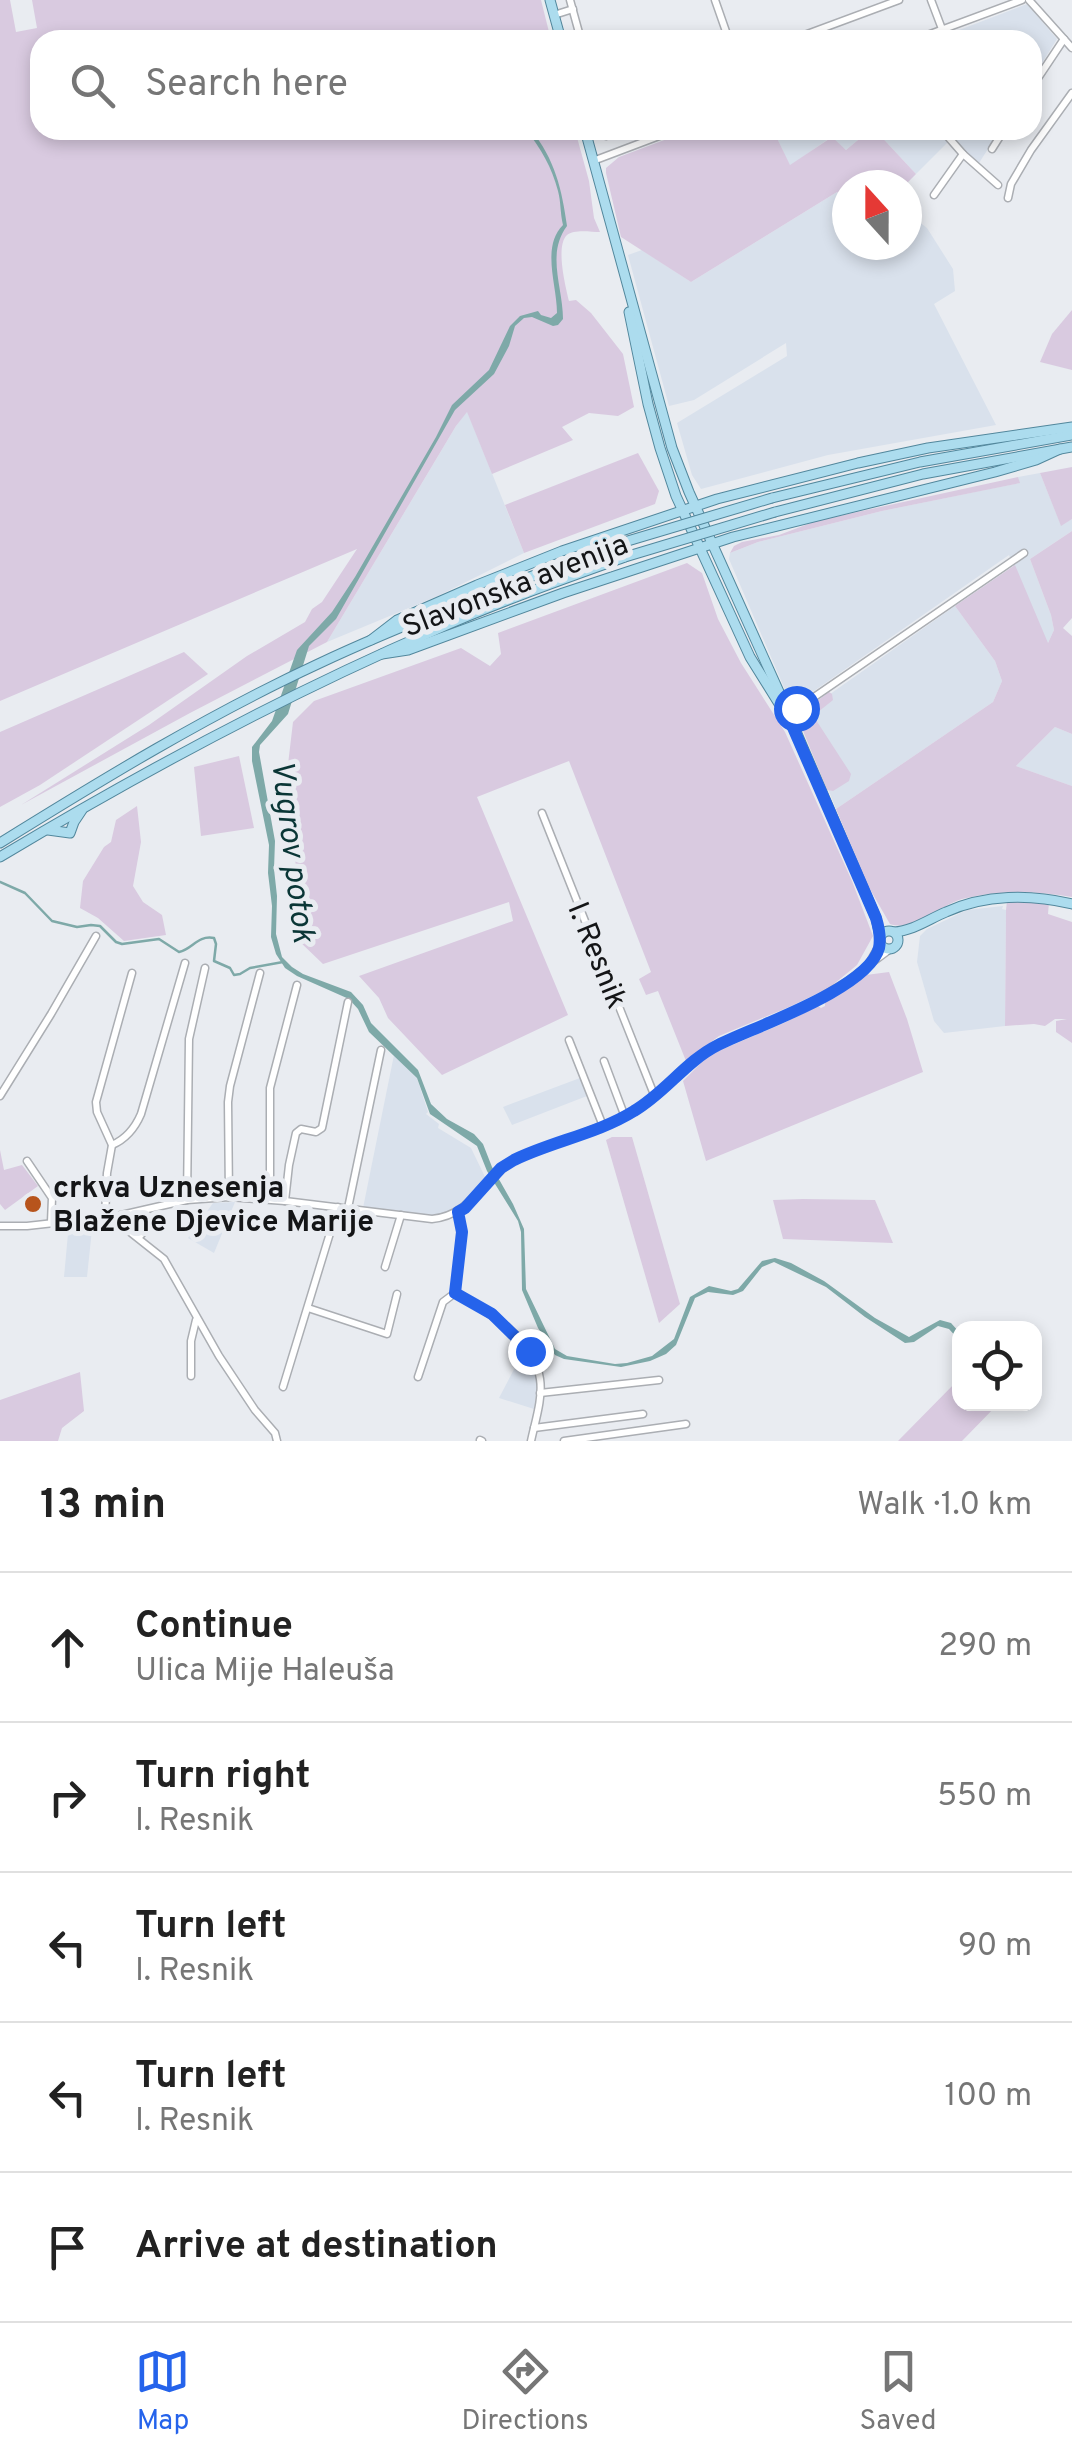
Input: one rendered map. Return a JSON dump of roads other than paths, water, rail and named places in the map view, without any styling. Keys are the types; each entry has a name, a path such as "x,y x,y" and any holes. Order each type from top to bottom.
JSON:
{"main road":[{"path":"550,0 558,30"},
{"path":"588,140 672,448 886,944"},
{"path":"628,288 648,404 683,510 750,657 788,716"},
{"path":"372,640 397,620 477,584 695,506 928,448 1072,431"},
{"name":"Slavonska avenija","path":"0,843 268,688 498,588 621,543 772,498 1072,431"},
{"name":"Slavonska avenija","path":"0,857 198,742 382,654 514,598 625,557 774,512 923,474 1072,448"},
{"path":"382,654 408,650 563,593 784,522 996,472 1060,449"},
{"path":"45,830 70,833 84,808"},
{"path":"886,944 885,932 908,930 959,906 998,899 1044,898 1072,904"},
{"path":"876,918 898,940 886,944"},
{"path":"886,944 929,920"}],"street":[{"path":"570,0 578,30"},
{"path":"715,0 726,30"},
{"path":"818,30 899,0"},
{"path":"931,0 942,29 1026,0 1072,48"},
{"path":"554,15 573,9"},
{"path":"1042,72 1064,39"},
{"path":"1042,134 1072,94"},
{"path":"593,161 649,140"},
{"path":"951,140 998,185"},
{"path":"992,149 998,140"},
{"path":"1008,198 1011,184 1038,140"},
{"path":"934,196 963,154"},
{"path":"788,716 1024,553"},
{"name":"I. Resnik","path":"542,813 655,1097"},
{"path":"0,1096 96,936"},
{"path":"0,1226 108,1217 186,1200 229,1198 444,1218 465,1208 501,1168 527,1154 625,1117 716,1046 802,1009 861,972 886,944"},
{"path":"112,1145 137,1124 185,964"},
{"path":"186,1200 190,1038 205,968"},
{"path":"229,1198 230,1086 260,972"},
{"path":"108,1217 106,1173 112,1145 96,1102 132,973"},
{"path":"270,1199 270,1088 297,985"},
{"path":"285,1201 296,1133 322,1128 348,1002"},
{"name":"I. Resnik","path":"569,1040 604,1126"},
{"path":"348,1208 381,1050"},
{"path":"604,1061 625,1117"},
{"path":"26,1162 52,1198 51,1222"},
{"path":"283,1388 338,1207"},
{"path":"139,1237 148,1227 146,1210"},
{"path":"418,1378 442,1302 455,1293 462,1232 458,1212"},
{"path":"386,1266 401,1215"},
{"path":"108,1217 164,1259 196,1319 277,1441"},
{"path":"455,1293 492,1314 530,1351 540,1379 531,1441"},
{"path":"308,1308 387,1334 396,1294"},
{"path":"191,1376 191,1340 196,1319"},
{"path":"540,1393 659,1380"},
{"path":"534,1428 644,1414"},
{"path":"564,1441 686,1424"}],"water":[{"path":"533,140 538,140 546,152 563,200 567,226 557,259 563,319 553,326 532,317 524,318 515,326 494,374 455,410 336,619 309,646 288,714 260,745 275,841 276,934 282,957 303,974 351,992 363,1005 371,1023 418,1070 431,1104 483,1144 524,1229 526,1289 555,1349 567,1356 615,1364 652,1356 674,1339 690,1297 709,1286 738,1289 762,1261 775,1258 824,1281 909,1337 940,1320 951,1323 952,1332 938,1326 914,1342 905,1343 826,1287 774,1262 762,1267 743,1291 733,1295 708,1292 695,1298 676,1345 650,1361 621,1367 555,1355 522,1290 518,1221 487,1171 477,1146 430,1114 417,1078 369,1032 349,999 297,976 285,968 276,954 271,937 269,845 252,747 272,721 297,650 332,612 355,577 452,405 489,370 510,326 520,316 538,311 551,318 557,313 551,255 556,234 563,225 559,195"}],"waterway":[{"path":"0,882 25,893 52,921 77,927 100,926 122,944 159,939 179,952 203,938 214,938 214,961 230,968 234,975 283,962"}],"place":[{"name":"crkva Uznesenja Blažene Djevice Marije","path":"33,1204"}],"water label":[{"name":"Vugrov potok","path":"294,851"}]}
